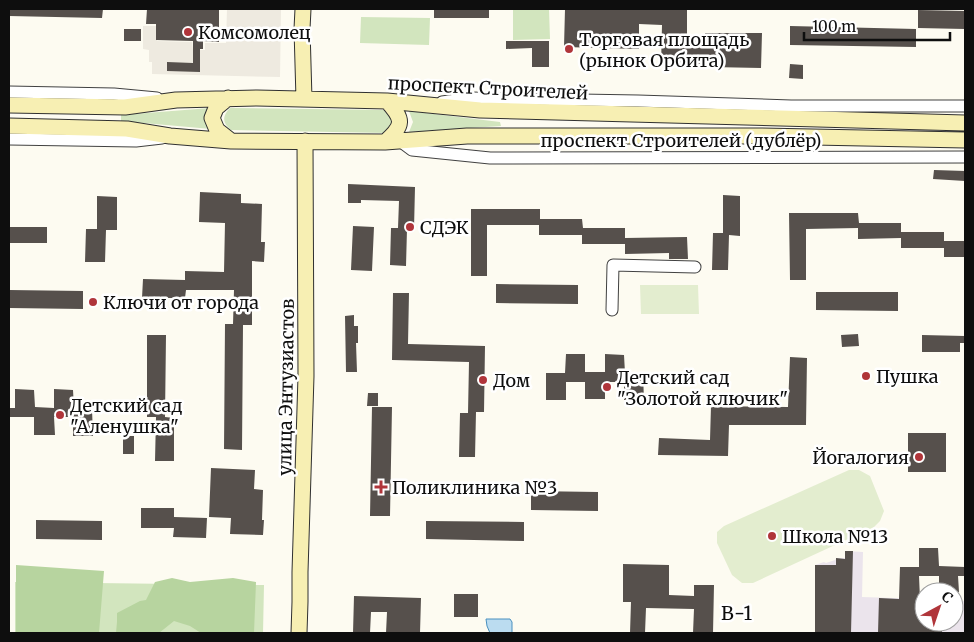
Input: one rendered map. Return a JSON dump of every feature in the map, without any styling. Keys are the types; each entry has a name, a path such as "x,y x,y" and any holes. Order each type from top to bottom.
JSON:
{"main road":[{"path":"297,9 295,57 300,99"},
{"path":"300,99 303,9"},
{"path":"228,98 216,108 212,118 217,130 231,141"},
{"name":"проспект Строителей","path":"9,105 125,107 176,100 257,98 387,101 480,110 965,123"},
{"path":"387,101 398,113 400,123 393,141"},
{"path":"9,126 128,129 170,136 231,141 393,141 467,136 758,136 965,140"},
{"name":"улица Энтузиастов","path":"298,633 298,526 306,376 301,141"},
{"path":"292,633 298,526"}],"street":[{"path":"9,92 114,94 176,100"},
{"name":"проспект Строителей (дублёр)","path":"428,104 471,98 791,106 965,106"},
{"path":"9,138 136,141 170,136"},
{"name":"проспект Строителей (дублёр)","path":"393,141 412,150 490,158 965,157"},
{"path":"612,310 613,265 696,267"}],"shaded area":[{"path":"227,9 281,9 280,77 152,74 149,50 143,49 143,26 157,26 157,41 192,42 193,50 205,50 205,43 226,43"},
{"path":"845,551 863,552 862,597 914,599 914,632 964,632 965,601 965,633 815,633 815,565 837,558 845,558"}],"green space":[{"path":"513,9 549,9 550,39 513,40"},
{"path":"361,17 430,18 429,45 360,43"},
{"path":"210,108 211,129 121,121 121,115"},
{"path":"230,108 385,110 395,118 386,133 231,130 226,125 224,119"},
{"path":"409,111 500,122 501,126 409,132 413,122"},
{"path":"640,285 698,285 699,314 641,314"},
{"path":"849,470 859,470 870,476 884,511 880,521 874,527 753,583 742,583 732,575 717,543 717,532 724,526"},
{"path":"16,565 104,571 99,633 16,633"},
{"path":"172,578 190,582 233,578 256,582 254,633 201,633 190,626 174,621 159,633 116,633 117,613 140,601 146,600 155,582"},
{"path":"15,582 264,585 263,633 15,633"}],"water":[{"path":"486,619 510,619 512,622 512,633 490,633"}],"building":[{"path":"9,9 103,9 102,18 9,16"},
{"name":"Комсомолец","path":"147,9 219,9 219,42 203,41 203,49 200,49 200,72 167,71 167,62 193,63 193,41 156,40 156,24 146,24"},
{"path":"434,9 489,9 489,18 434,18"},
{"path":"565,9 687,9 687,39 705,39 705,33 762,33 761,68 661,66 662,25 639,24 639,49 564,47"},
{"path":"918,10 965,11 965,29 918,28"},
{"path":"790,26 916,29 916,47 790,45"},
{"path":"124,29 141,29 141,41 124,41"},
{"path":"506,41 549,41 549,67 532,67 532,48 506,49"},
{"path":"790,64 803,65 803,79 789,78"},
{"path":"934,170 965,171 965,181 933,179"},
{"path":"348,184 415,187 414,229 407,229 406,266 390,265 391,228 398,228 399,201 361,200 361,203 348,203"},
{"path":"200,192 241,194 241,203 262,204 261,242 265,242 264,262 252,261 252,325 243,325 242,450 224,449 225,324 233,324 234,290 186,290 185,298 142,298 143,279 185,280 185,271 224,272 225,223 199,222"},
{"path":"723,195 740,196 740,236 729,235 728,270 712,270 713,233 723,233"},
{"path":"97,196 117,197 117,230 106,230 105,262 85,262 86,229 97,229"},
{"path":"471,209 540,209 540,219 582,219 583,228 625,228 625,238 687,237 688,259 669,259 669,253 625,254 625,244 582,244 582,235 539,235 539,225 487,225 487,276 471,276"},
{"path":"789,213 858,213 859,223 901,223 901,232 944,232 944,241 965,241 965,257 944,257 944,248 901,248 901,238 858,239 858,228 806,229 806,280 790,280"},
{"path":"353,226 374,227 372,271 351,270"},
{"path":"9,227 47,227 47,243 9,243"},
{"path":"496,284 578,285 578,304 496,303"},
{"path":"9,290 83,291 83,309 9,308"},
{"path":"816,292 898,292 898,311 816,310"},
{"path":"393,293 409,293 408,344 485,346 484,412 476,412 475,457 459,457 460,413 468,413 469,362 392,360"},
{"path":"354,315 354,326 358,326 358,343 356,343 357,372 346,372 345,316"},
{"path":"858,334 859,346 842,347 841,335"},
{"path":"147,335 166,335 165,417 174,418 174,461 155,461 156,417 147,417"},
{"path":"922,335 965,336 965,343 960,343 960,352 922,352"},
{"path":"566,354 585,354 585,372 605,372 605,354 624,355 625,373 643,373 644,401 624,400 624,382 605,382 605,399 585,399 585,382 566,382 566,400 546,400 546,373 565,373"},
{"path":"790,357 807,358 806,425 729,425 728,456 658,455 659,438 710,440 711,406 788,407"},
{"path":"15,389 34,390 35,407 54,408 54,389 73,390 74,408 92,409 93,436 73,436 73,417 54,417 55,435 34,435 34,417 9,417 9,408 15,408"},
{"path":"368,393 378,393 378,406 367,406"},
{"name":"Поликлиника №3","path":"372,407 392,407 390,516 370,516"},
{"path":"908,433 946,433 946,472 908,472"},
{"path":"123,436 134,436 134,454 123,454"},
{"path":"211,468 255,470 254,489 263,490 263,535 230,534 231,518 209,517"},
{"path":"531,491 598,492 598,511 531,510"},
{"path":"141,508 174,508 174,517 207,518 206,538 173,537 174,528 141,528"},
{"path":"36,520 102,521 102,540 36,539"},
{"path":"426,521 524,522 524,541 426,539"},
{"path":"919,548 938,548 939,566 965,567 965,576 958,576 958,582 939,582 939,576 919,576 919,582 914,582 914,632 942,633 878,633 879,598 899,599 900,567 919,567"},
{"path":"845,551 853,551 851,633 815,633 815,565 836,565 836,558 845,559"},
{"path":"623,564 669,565 669,595 694,596 694,585 714,585 713,633 693,633 694,609 646,608 645,633 630,633 631,602 623,602"},
{"path":"454,594 478,594 478,617 454,617"},
{"path":"354,596 421,598 420,633 386,633 387,612 371,612 370,633 353,633"}],"place":[{"name":"Комсомолец","path":"188,32"},
{"name":"Торговая площадь (рынок Орбита)","path":"569,49"},
{"name":"СДЭК","path":"410,227"},
{"name":"Ключи от города","path":"93,302"},
{"name":"Пушка","path":"866,376"},
{"name":"Дом","path":"483,380"},
{"name":"Детский сад \"Золотой ключик\"","path":"607,387"},
{"name":"Детский сад \"Аленушка\"","path":"60,415"},
{"name":"Йогалогия","path":"919,457"},
{"name":"Поликлиника №3","path":"381,487"},
{"name":"Школа №13","path":"772,536"}],"district":[{"name":"В-1","path":"737,613"}]}
